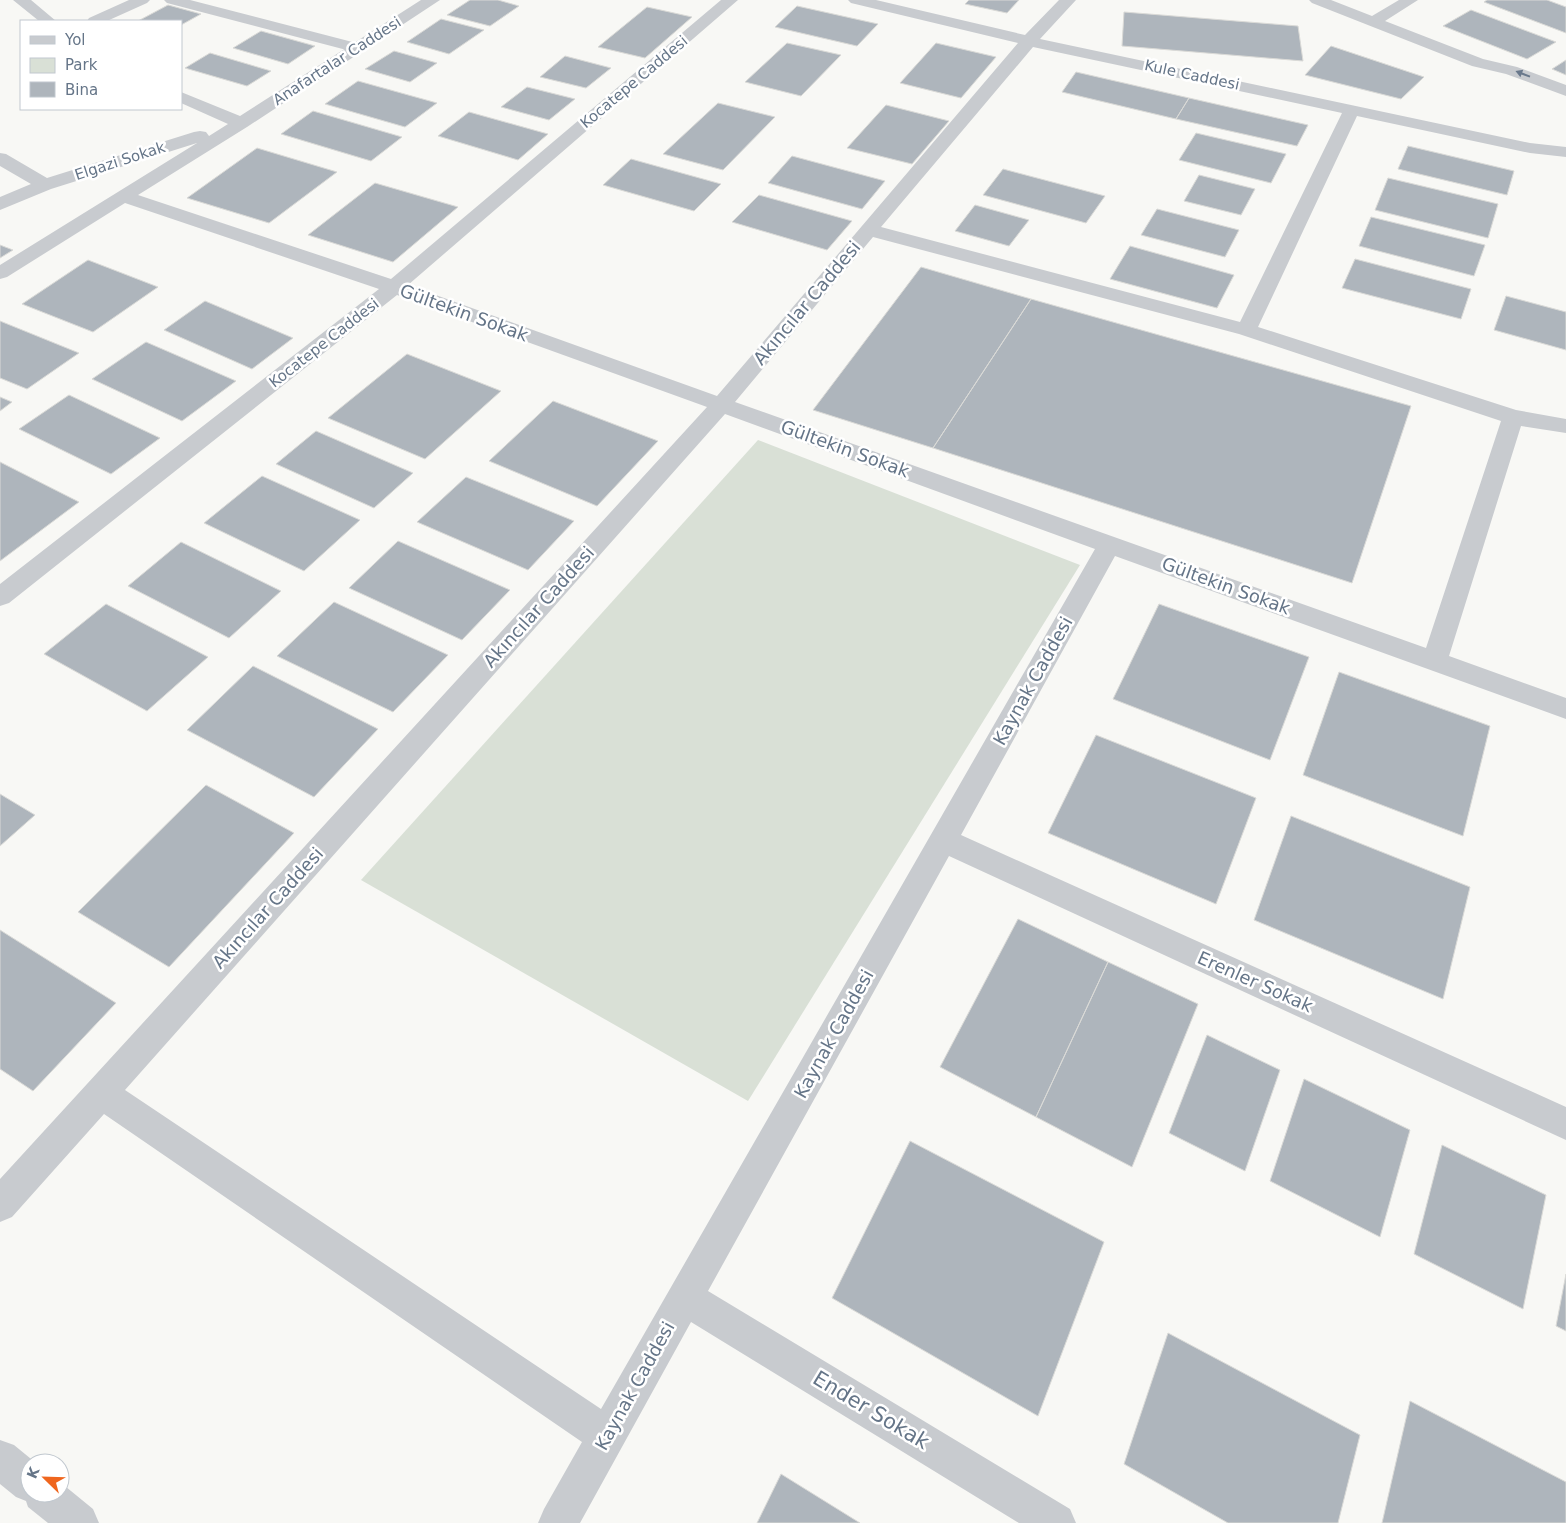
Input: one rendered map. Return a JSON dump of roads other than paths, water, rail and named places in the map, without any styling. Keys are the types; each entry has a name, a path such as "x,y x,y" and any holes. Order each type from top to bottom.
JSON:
{"street":[{"path":"21,0 47,20"},
{"path":"97,20 142,0"},
{"path":"172,0 358,48"},
{"name":"Anafartalar Caddesi","path":"242,123 432,0"},
{"name":"Kocatepe Caddesi","path":"0,597 394,287 730,0"},
{"name":"Kule Caddesi","path":"856,0 1029,41 1530,148 1566,152"},
{"name":"Akıncılar Caddesi","path":"0,1205 721,404 1029,41 1068,0"},
{"path":"1317,0 1478,64 1511,70 1566,91"},
{"path":"1373,22 1410,0"},
{"path":"1478,64 1500,79 1566,106"},
{"path":"182,97 242,123"},
{"path":"1246,330 1352,109"},
{"path":"0,273 242,123"},
{"name":"Elgazi Sokak","path":"0,204 45,185 242,123"},
{"name":"Kule Caddesi","path":"1530,148 1553,159 1566,162"},
{"path":"0,158 45,185"},
{"name":"Gültekin Sokak","path":"122,196 394,287 1566,709"},
{"path":"869,230 1246,330 1513,417 1566,426"},
{"path":"1434,662 1513,417"},
{"name":"Kaynak Caddesi","path":"558,1523 1110,544"},
{"name":"Erenler Sokak","path":"944,840 1566,1124"},
{"path":"101,1093 607,1436"},
{"name":"Ender Sokak","path":"685,1298 1056,1523"},
{"path":"0,1460 20,1476"},
{"path":"54,1503 79,1523"}]}
